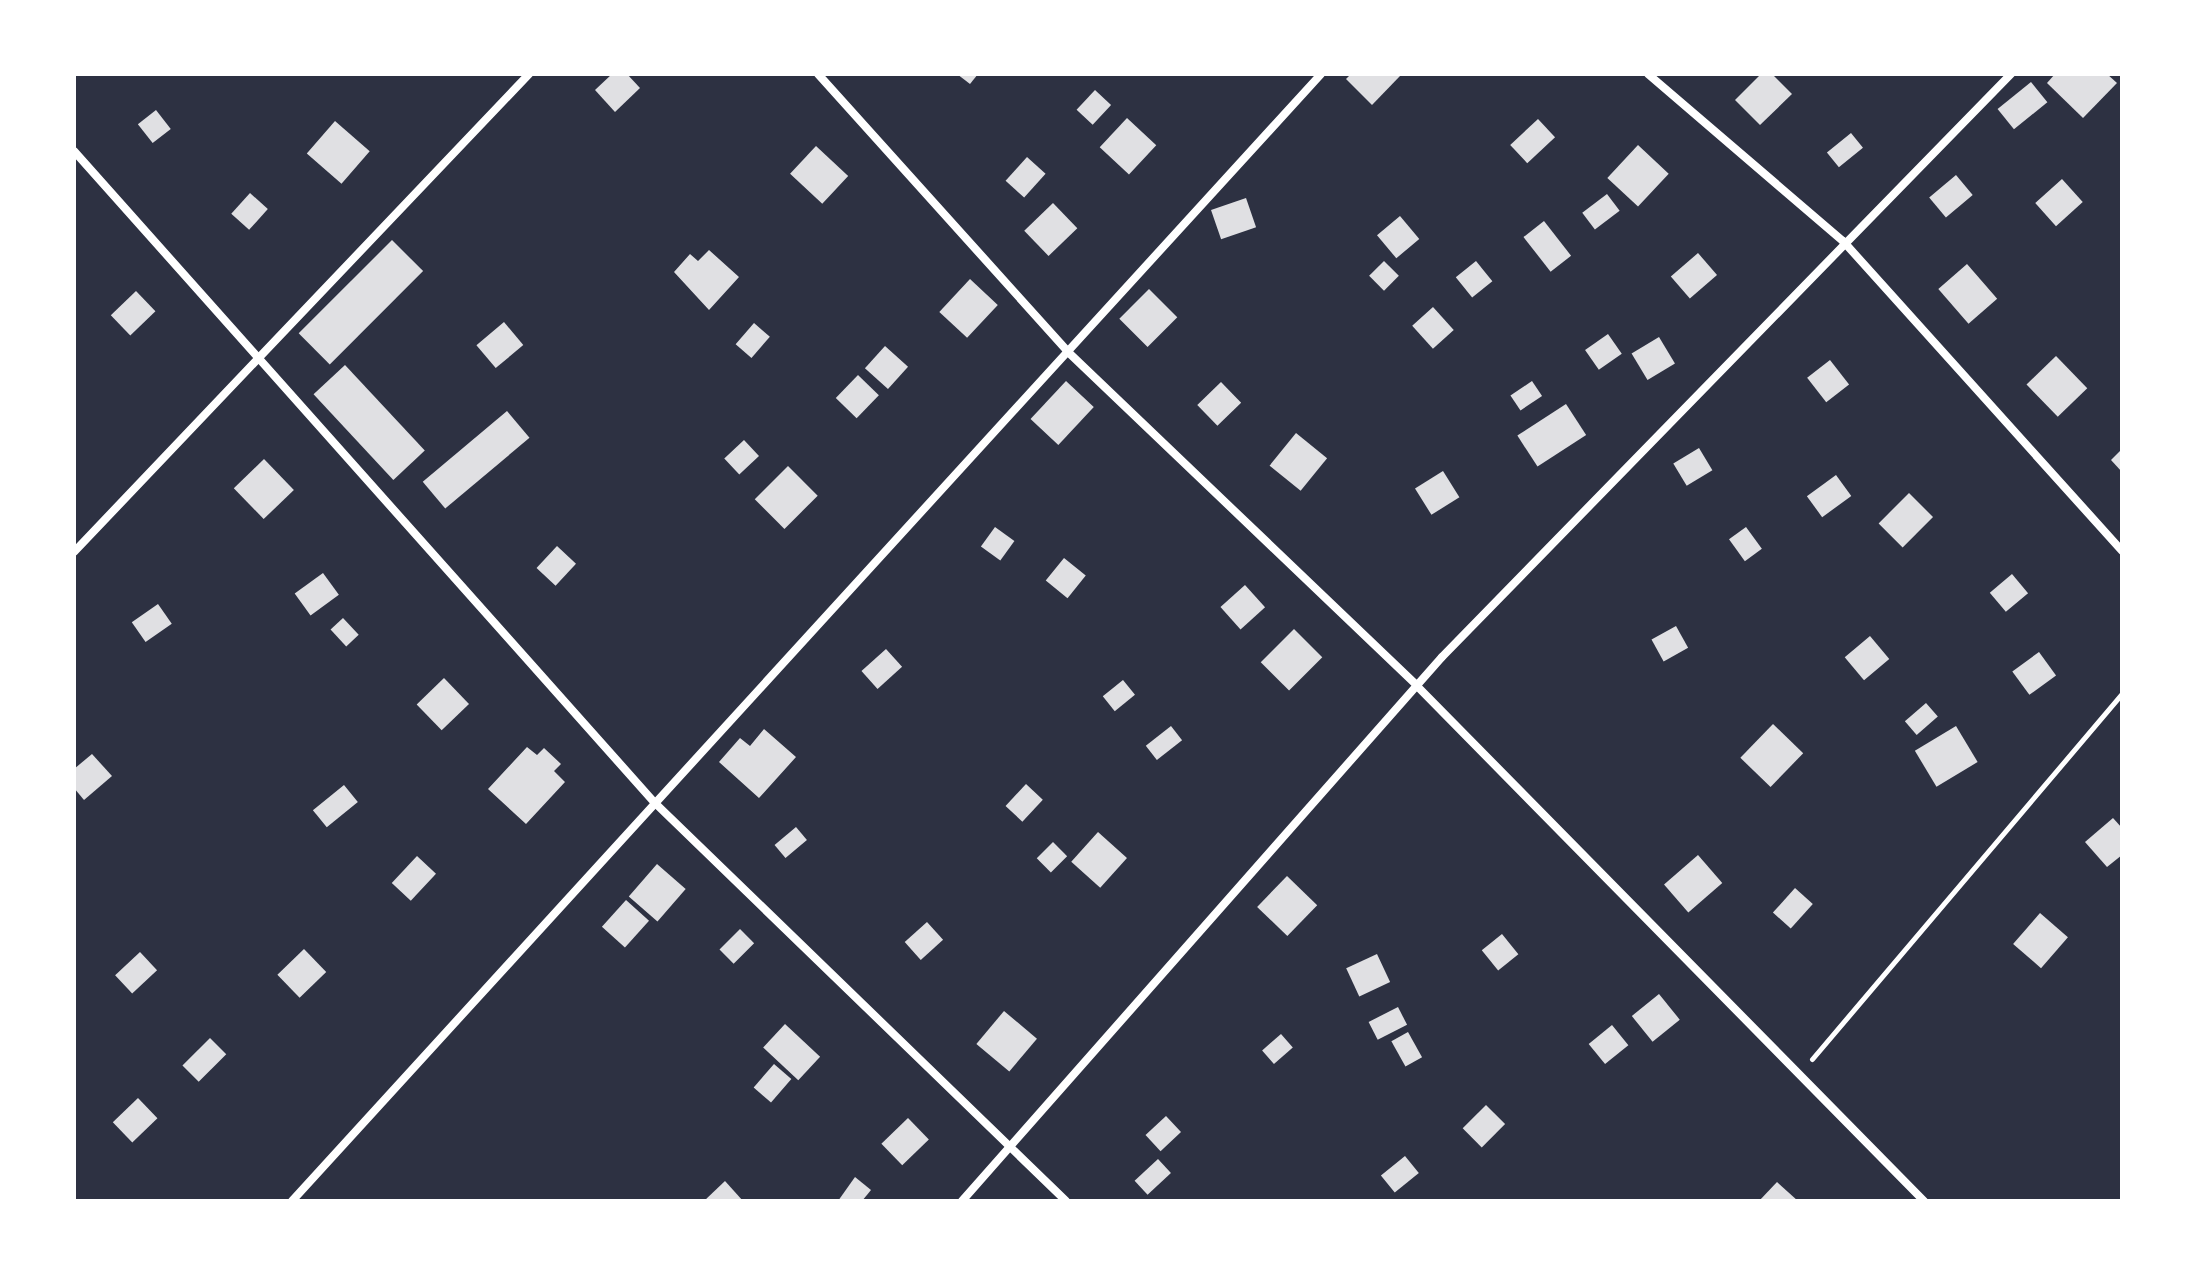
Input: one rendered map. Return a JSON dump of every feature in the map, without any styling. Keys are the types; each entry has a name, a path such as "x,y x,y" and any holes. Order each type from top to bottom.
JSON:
{"street":[{"path":"74,552 529,74"},
{"path":"818,74 1067,351 1417,686 1924,1201"},
{"path":"292,1201 1321,74"},
{"path":"1648,74 1843,241 2122,551"},
{"path":"962,1201 1417,686 1843,241 2011,74"},
{"path":"74,151 262,354 655,803 1011,1144 1066,1201"}],"path":[{"path":"1799,1074 2122,694"}],"building":[{"path":"612,74 627,74 640,88 615,112 595,90"},
{"path":"957,74 978,74 970,84"},
{"path":"1351,74 1400,76 1372,105 1346,79"},
{"path":"1761,74 1772,74 1792,94 1760,125 1735,100"},
{"path":"2055,74 2107,74 2117,83 2083,118 2047,83"},
{"path":"2031,82 2047,102 2014,129 1998,109"},
{"path":"1095,90 1111,105 1093,125 1077,110"},
{"path":"156,110 171,129 153,143 138,124"},
{"path":"1127,118 1156,145 1129,175 1100,147"},
{"path":"1538,119 1555,137 1527,163 1510,145"},
{"path":"335,121 370,151 342,184 307,153"},
{"path":"1851,133 1863,148 1839,167 1827,153"},
{"path":"1638,145 1669,174 1638,207 1607,178"},
{"path":"816,146 848,176 822,204 790,174"},
{"path":"1027,157 1046,174 1024,198 1006,181"},
{"path":"1956,175 1973,195 1946,217 1929,197"},
{"path":"2062,179 2083,202 2056,226 2035,203"},
{"path":"250,193 268,209 249,230 231,214"},
{"path":"1607,194 1620,211 1595,229 1582,213"},
{"path":"1246,198 1256,227 1221,239 1211,210"},
{"path":"1053,203 1077,228 1049,256 1024,231"},
{"path":"1400,216 1419,239 1396,258 1377,235"},
{"path":"1544,221 1571,256 1551,272 1524,237"},
{"path":"392,240 423,271 330,364 299,333"},
{"path":"709,250 739,277 709,310 674,272 690,254 698,261"},
{"path":"1698,253 1717,275 1690,299 1671,277"},
{"path":"1384,261 1399,276 1384,291 1369,276"},
{"path":"1476,261 1492,281 1472,298 1456,277"},
{"path":"1967,264 1997,299 1968,324 1938,289"},
{"path":"970,279 998,305 967,338 939,312"},
{"path":"1149,289 1177,317 1148,347 1119,319"},
{"path":"136,291 155,311 130,335 111,315"},
{"path":"1433,307 1454,330 1433,349 1412,326"},
{"path":"504,322 523,345 496,368 476,345"},
{"path":"754,323 770,337 751,358 736,344"},
{"path":"1608,334 1622,354 1599,370 1585,350"},
{"path":"1659,337 1675,364 1648,380 1632,353"},
{"path":"885,346 908,367 888,389 865,368"},
{"path":"2056,356 2087,388 2058,417 2027,384"},
{"path":"1830,360 1849,384 1826,402 1807,378"},
{"path":"345,365 425,451 393,480 314,394"},
{"path":"858,375 879,395 857,418 836,398"},
{"path":"1066,381 1094,407 1058,445 1031,419"},
{"path":"1532,381 1542,396 1521,410 1510,396"},
{"path":"1221,382 1241,403 1217,426 1197,405"},
{"path":"1566,404 1586,435 1538,467 1517,436"},
{"path":"507,411 529,438 445,509 423,482"},
{"path":"1296,433 1327,458 1301,491 1270,466"},
{"path":"744,440 759,456 739,475 724,458"},
{"path":"1699,448 1712,470 1687,486 1673,463"},
{"path":"2122,449 2122,472 2111,460"},
{"path":"264,459 294,490 264,519 234,488"},
{"path":"788,466 818,496 784,529 755,499"},
{"path":"1443,471 1459,497 1431,515 1415,488"},
{"path":"1836,475 1851,496 1822,517 1807,496"},
{"path":"1909,493 1933,517 1903,547 1879,523"},
{"path":"995,527 1014,541 1000,561 981,546"},
{"path":"1746,527 1762,549 1745,561 1729,539"},
{"path":"557,546 576,564 556,586 537,568"},
{"path":"1064,558 1086,576 1068,598 1046,581"},
{"path":"323,573 339,595 311,615 295,594"},
{"path":"2012,574 2028,593 2006,612 1990,593"},
{"path":"1245,585 1265,607 1241,629 1220,607"},
{"path":"158,604 172,624 146,642 132,622"},
{"path":"343,618 359,635 346,646 331,630"},
{"path":"1676,626 1688,648 1664,661 1652,640"},
{"path":"1294,629 1322,657 1289,691 1261,662"},
{"path":"1870,636 1889,659 1864,680 1845,657"},
{"path":"886,649 902,667 878,689 861,671"},
{"path":"2039,652 2056,675 2029,695 2012,671"},
{"path":"444,678 469,704 442,730 417,704"},
{"path":"1123,680 1135,695 1115,711 1103,696"},
{"path":"1926,703 1938,717 1917,735 1905,721"},
{"path":"1773,724 1803,753 1771,787 1740,758"},
{"path":"1171,726 1182,740 1157,760 1146,746"},
{"path":"1956,726 1978,762 1936,787 1915,751"},
{"path":"764,729 796,757 759,798 719,762 740,738 750,746"},
{"path":"527,747 537,755 544,748 561,764 554,771 565,782 526,824 488,789"},
{"path":"92,754 112,776 84,800 74,788 74,769"},
{"path":"1026,784 1043,800 1022,822 1006,806"},
{"path":"344,785 358,802 327,827 313,810"},
{"path":"2113,818 2122,828 2122,855 2107,867 2085,842"},
{"path":"796,827 807,840 785,858 775,845"},
{"path":"1098,832 1127,858 1100,888 1071,862"},
{"path":"1053,842 1067,856 1051,872 1037,858"},
{"path":"1698,855 1722,883 1688,912 1664,885"},
{"path":"417,856 436,874 411,901 392,883"},
{"path":"657,864 686,889 657,921 629,896"},
{"path":"1287,876 1317,905 1287,936 1257,907"},
{"path":"1795,888 1813,904 1791,929 1773,913"},
{"path":"626,900 649,921 625,947 602,927"},
{"path":"2040,913 2068,937 2041,968 2013,944"},
{"path":"927,922 943,940 921,960 905,942"},
{"path":"740,929 754,943 734,964 719,950"},
{"path":"1502,934 1518,954 1498,971 1482,950"},
{"path":"304,949 326,972 300,998 277,975"},
{"path":"140,952 157,970 132,993 115,975"},
{"path":"1377,954 1390,982 1359,996 1346,968"},
{"path":"1659,994 1680,1020 1653,1042 1632,1016"},
{"path":"1398,1007 1407,1025 1378,1040 1369,1022"},
{"path":"1004,1011 1037,1039 1009,1072 976,1044"},
{"path":"785,1024 820,1057 798,1080 763,1047"},
{"path":"1612,1025 1628,1045 1605,1064 1589,1044"},
{"path":"1408,1032 1422,1057 1405,1067 1391,1041"},
{"path":"1281,1034 1293,1048 1274,1064 1262,1050"},
{"path":"210,1038 226,1054 199,1082 182,1066"},
{"path":"774,1064 791,1079 771,1102 754,1087"},
{"path":"138,1098 157,1118 132,1142 113,1122"},
{"path":"1486,1105 1505,1124 1482,1147 1463,1128"},
{"path":"1166,1116 1181,1132 1161,1151 1146,1135"},
{"path":"908,1118 929,1140 902,1165 881,1144"},
{"path":"1405,1156 1419,1173 1395,1193 1381,1176"},
{"path":"1158,1159 1171,1173 1148,1195 1135,1181"},
{"path":"855,1177 871,1190 862,1201 838,1201"},
{"path":"725,1181 743,1201 704,1201"},
{"path":"1777,1182 1798,1201 1759,1201"}]}
